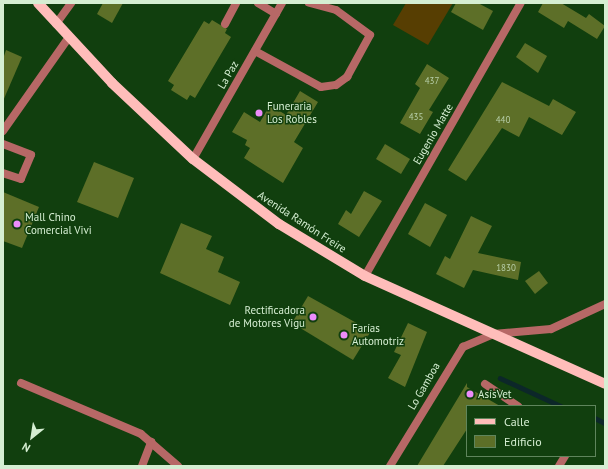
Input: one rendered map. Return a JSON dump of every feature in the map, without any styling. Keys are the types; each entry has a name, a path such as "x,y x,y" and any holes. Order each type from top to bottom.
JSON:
{"main road":[{"name":"Avenida Ramón Freire","path":"38,3 56,24 193,159 279,224 365,276 605,384"}],"street":[{"path":"56,24 71,3"},
{"path":"225,24 236,3"},
{"path":"258,3 276,14"},
{"name":"La Paz","path":"193,159 282,3"},
{"path":"255,51 321,87 336,85 347,77 370,35 336,10 309,3"},
{"name":"Eugenio Matte","path":"365,276 521,3"},
{"path":"3,131 69,37"},
{"path":"3,144 30,154 21,179 3,172"},
{"name":"Lo Gamboa","path":"390,466 459,351 474,339 493,334 551,329 605,304"},
{"path":"21,384 141,434 178,466"},
{"path":"485,384 516,405"},
{"path":"142,466 151,442"},
{"path":"559,466 564,457"}],"shaded area":[{"path":"406,3 453,3 428,45 393,25"}],"building":[{"path":"103,3 123,3 112,23 97,14"},
{"path":"456,3 478,3 493,11 483,30 451,12"},
{"path":"543,3 561,3 586,18 589,14 605,26 597,39 568,21 564,28 538,12"},
{"path":"212,20 227,29 225,33 231,37 195,98 190,95 187,100 171,90 174,85 168,81 204,21 209,24"},
{"path":"525,43 547,56 538,73 516,57"},
{"path":"6,50 22,57 3,101 3,59"},
{"path":"427,64 449,78 429,110 433,112 420,134 400,123 420,88 415,84"},
{"path":"502,82 549,106 553,99 576,112 562,135 529,117 519,137 502,128 466,181 448,170"},
{"path":"300,91 318,102 294,142 303,148 283,183 244,158 250,148 245,145 247,140 232,132 244,112 260,122 270,105 286,115"},
{"path":"385,144 410,159 401,174 376,159"},
{"path":"94,162 134,178 118,218 77,202"},
{"path":"364,191 382,201 359,237 338,224 346,210 351,214"},
{"name":"Mall Chino Comercial Vivi","path":"3,192 39,207 22,248 3,241"},
{"path":"425,203 447,215 430,247 408,234"},
{"path":"471,216 492,226 478,253 521,262 518,280 473,270 464,288 436,274 445,256 450,259"},
{"path":"181,223 212,236 206,249 224,257 218,272 240,282 230,305 160,273"},
{"path":"539,271 548,283 535,294 525,281"},
{"path":"308,296 371,331 353,360 292,323"},
{"path":"408,323 427,332 405,387 388,378 401,355 394,352"},
{"path":"467,383 467,387 498,405 466,405 466,431 443,466 417,466"}],"waterway":[{"path":"500,378 559,405"},
{"path":"596,418 605,423"}],"place":[{"name":"Funeraria Los Robles","path":"259,113"},
{"name":"Mall Chino Comercial Vivi","path":"17,224"},
{"name":"Rectificadora de Motores Vigu","path":"313,317"},
{"name":"Farías Automotriz","path":"344,335"},
{"name":"AsísVet","path":"470,394"}]}
